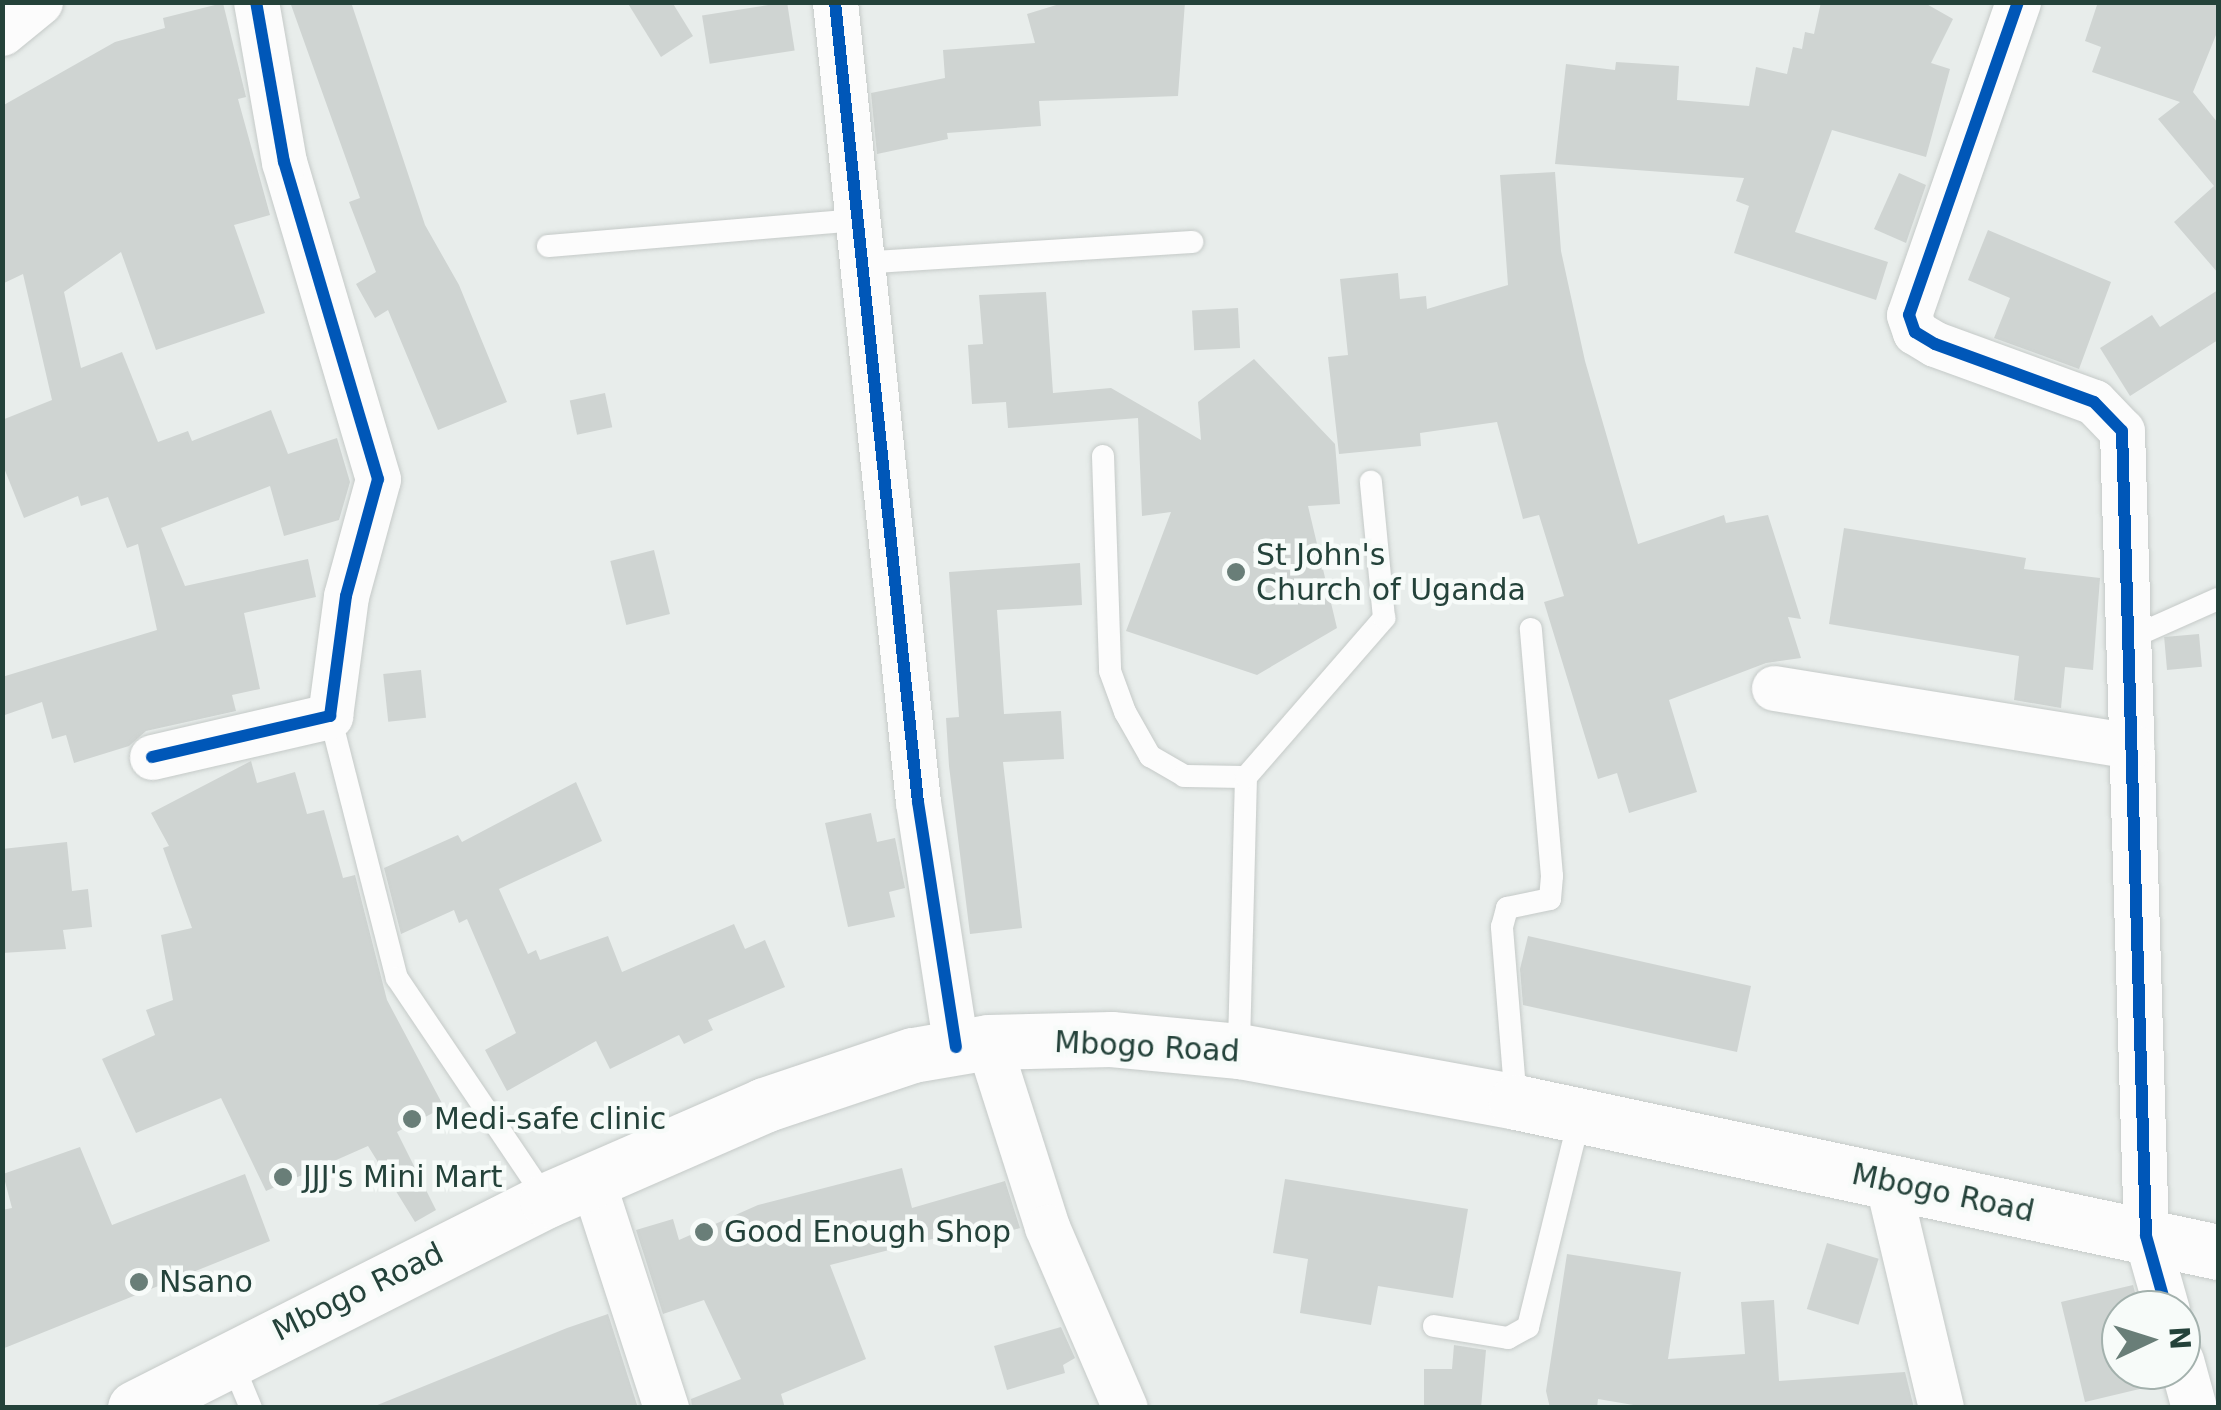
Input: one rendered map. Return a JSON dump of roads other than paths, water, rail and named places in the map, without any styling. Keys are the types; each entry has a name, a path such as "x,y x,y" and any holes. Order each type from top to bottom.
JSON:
{"main road":[{"name":"Mbogo Road","path":"134,1408 570,1190 764,1105 972,1045 1111,1039 1239,1051 1516,1102 2218,1252"}],"street":[{"path":"2,33 40,2"},
{"path":"152,757 330,716 346,596 378,480 284,162 256,2"},
{"path":"835,2 856,241 918,802 972,1045 1125,1408"},
{"path":"2018,2 1909,315 1915,332 1935,344 2094,402 2122,431 2146,1236 2161,1290"},
{"path":"1774,688 2131,746"},
{"path":"1886,1181 1941,1408"},
{"path":"570,1190 666,1408"}],"lane":[{"path":"548,246 856,241 1192,242"},
{"path":"1103,456 1110,671 1125,712 1150,756 1184,776 1246,777"},
{"path":"1239,1051 1246,777 1384,618 1371,482"},
{"path":"2128,639 2218,599"},
{"path":"1516,1102 1502,928 1507,908 1550,899 1552,876 1532,630"},
{"path":"330,716 397,978 570,1190"},
{"path":"1434,1326 1508,1338 1528,1326 1580,1116"},
{"path":"230,1357 251,1408"}],"place":[{"name":"St John's Church of Uganda","path":"1236,572"},
{"name":"Medi-safe clinic","path":"412,1119"},
{"name":"JJJ's Mini Mart","path":"283,1177"},
{"name":"Good Enough Shop","path":"704,1232"},
{"name":"Nsano","path":"139,1282"}]}
